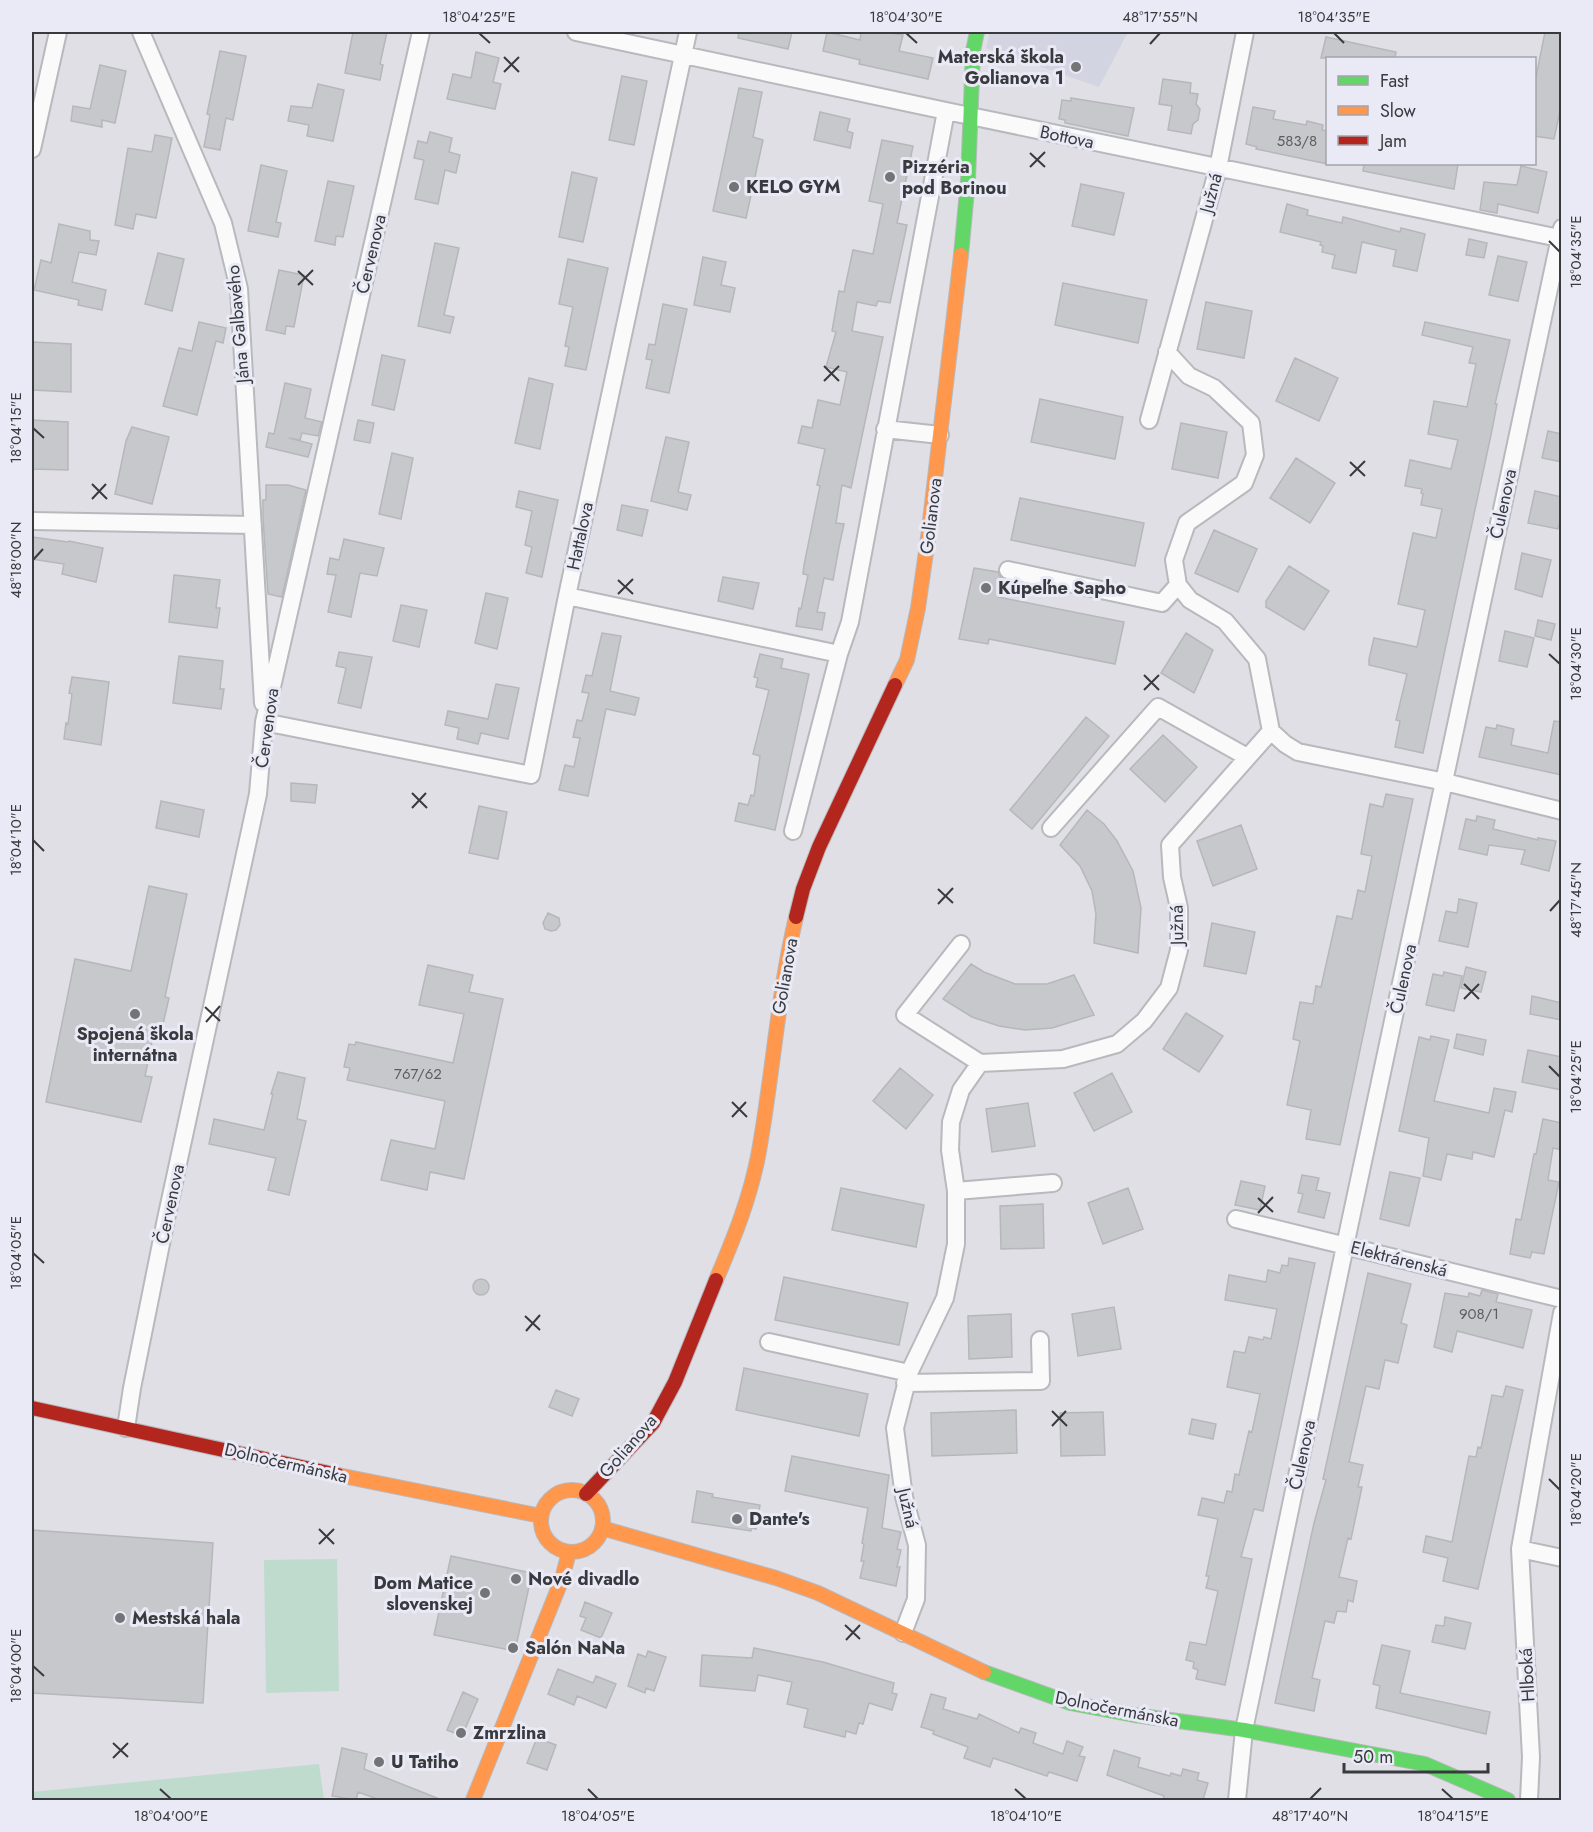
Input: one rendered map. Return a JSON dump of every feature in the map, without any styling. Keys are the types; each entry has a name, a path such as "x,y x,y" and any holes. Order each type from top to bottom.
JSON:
{"street":[{"path":"32,149 58,32"},
{"name":"Jána Galbavého","path":"141,32 223,223 239,289 264,722"},
{"name":"Červenova","path":"126,1428 166,1219 258,794 264,722 421,32"},
{"name":"Bottova","path":"576,32 1218,168 1560,233"},
{"name":"Hattalova","path":"264,722 531,775 688,32"},
{"name":"Golianova","path":"586,1494 653,1423 675,1382 746,1210 759,1152 788,951 803,889 819,848 907,660 918,608 940,435 968,180 973,51 977,32"},
{"name":"Južná","path":"1149,420 1218,168 1245,32"},
{"path":"793,831 839,654 850,622 946,111"},
{"name":"Čulenova","path":"1237,1800 1244,1730 1345,1246 1556,279 1560,233"},
{"path":"1167,352 1189,376 1214,388 1251,423 1256,455 1244,483 1187,523 1174,560 1178,585 1190,600 1225,621 1257,659 1271,731 1298,752 1445,782 1562,811"},
{"path":"885,429 940,435"},
{"path":"32,521 252,525"},
{"path":"1008,570 1162,603 1178,585"},
{"path":"567,596 839,654"},
{"path":"1051,828 1158,707 1247,757"},
{"name":"Južná","path":"903,1633 916,1599 918,1545 904,1497 895,1428 907,1378 945,1298 956,1244 956,1191 950,1150 951,1122 961,1090 980,1063 1063,1059 1117,1044 1144,1021 1169,988 1179,950 1179,909 1172,877 1170,845 1271,731"},
{"path":"961,944 905,1015 980,1063"},
{"path":"956,1191 1053,1183"},
{"name":"Elektrárenská","path":"1236,1220 1562,1299"},
{"name":"Hlboká","path":"1528,1800 1531,1757 1520,1549 1562,1313"},
{"path":"769,1342 907,1378 1041,1381 1040,1340"},
{"name":"Dolnočermánska","path":"32,1408 406,1490 541,1516"},
{"path":"571,1490 586,1494 594,1499 600,1509 602,1528 597,1538 590,1546 580,1550 569,1552 555,1547 548,1540 542,1527 541,1516 546,1505 556,1494 571,1490"},
{"name":"Dolnočermánska","path":"602,1528 776,1578 818,1593 996,1678 1070,1702 1134,1715 1244,1730 1425,1764 1508,1800"},
{"path":"1520,1549 1562,1558"},
{"path":"473,1800 562,1580 569,1552"}],"shaded area":[{"name":"Materská škola Golianova 1","path":"990,32 1128,32 1099,87 986,48"}],"green space":[{"path":"337,1559 339,1691 266,1693 264,1560"},
{"path":"319,1764 324,1800 32,1800 32,1792"}],"building":[{"path":"353,32 387,32 380,64 383,65 380,80 345,73"},
{"path":"739,32 792,32 788,49 738,38"},
{"path":"827,32 860,40 861,32 903,35 899,51 933,58 928,79 859,64 860,60 823,51"},
{"path":"1545,32 1562,32 1562,102 1554,139 1536,136 1536,77"},
{"path":"1326,37 1396,52 1395,57 1321,58"},
{"path":"220,51 246,56 233,120 226,118 220,150 204,147 210,115 207,114"},
{"path":"476,52 499,58 493,82 501,84 495,109 447,99 453,74 471,78"},
{"path":"100,65 126,71 115,123 102,120 102,127 71,121 73,106 90,109"},
{"path":"622,76 647,81 634,145 609,140"},
{"path":"1163,79 1191,83 1190,93 1198,94 1196,104 1200,109 1198,120 1193,124 1191,134 1168,130 1172,106 1159,104"},
{"path":"318,84 344,90 333,141 307,136 309,125 288,121 291,106 312,108"},
{"path":"739,88 762,92 753,137 763,140 746,218 713,211"},
{"path":"1071,98 1134,108 1128,136 1065,123 1065,120 1059,119 1062,100 1071,101"},
{"path":"1253,107 1275,111 1273,119 1306,125 1307,121 1323,125 1322,130 1326,131 1326,164 1256,149 1257,147 1246,144"},
{"path":"820,112 850,119 847,131 853,133 850,148 814,140"},
{"path":"430,132 452,138 449,152 460,155 456,173 445,170 438,204 415,199 424,160 414,158 418,141 427,143"},
{"path":"155,135 172,138 156,218 136,214 133,229 115,225 128,148 152,152"},
{"path":"882,140 913,146 897,223 907,225 890,303 878,301 876,306 857,302 852,331 883,337 851,488 842,485 836,523 844,524 833,580 824,578 817,612 825,613 822,630 796,626 808,575 803,574 804,565 825,449 798,443 802,426 812,428 818,400 840,405 847,372 826,367 836,332 832,331 839,291 844,292 853,250 873,254 883,204 869,201"},
{"path":"261,165 287,171 276,222 281,223 278,237 248,231"},
{"path":"1364,165 1458,165 1454,189 1363,171"},
{"path":"1521,166 1547,172 1538,213 1498,204 1497,213 1480,210 1484,182 1517,185"},
{"path":"572,172 597,178 583,242 559,237"},
{"path":"328,181 354,186 343,237 336,236 335,245 315,241"},
{"path":"1081,184 1124,193 1114,235 1072,226"},
{"path":"1287,204 1308,210 1307,215 1342,223 1343,217 1400,232 1401,228 1425,234 1417,271 1393,266 1396,250 1362,242 1356,273 1332,268 1335,255 1322,252 1321,242 1280,232"},
{"path":"59,224 90,231 90,240 99,241 96,255 79,252 72,282 106,290 102,310 78,305 79,300 34,290 41,260 51,263"},
{"path":"1469,239 1487,243 1484,258 1466,255"},
{"path":"435,243 459,248 444,315 454,317 450,333 418,326"},
{"path":"158,253 184,259 172,311 145,304"},
{"path":"1498,256 1527,262 1518,301 1489,295"},
{"path":"703,257 726,262 721,285 735,288 730,312 694,305"},
{"path":"568,259 608,268 586,370 565,366 569,347 565,346 573,307 559,304"},
{"path":"279,270 304,275 294,327 286,326 285,334 266,330"},
{"path":"1063,283 1147,300 1138,343 1055,325"},
{"path":"1206,302 1252,311 1244,358 1197,349"},
{"path":"663,304 687,309 669,393 646,388 652,360 646,359 649,344 655,345"},
{"path":"199,322 226,328 223,343 216,341 197,415 163,406 179,348 192,351"},
{"path":"1425,322 1510,340 1423,753 1395,747 1400,721 1396,720 1407,674 1369,665 1369,659 1374,638 1417,647 1425,610 1398,604 1413,533 1436,538 1442,509 1421,505 1422,489 1405,486 1410,460 1451,469 1458,440 1428,434 1434,401 1467,407 1476,364 1469,363 1473,347 1422,335"},
{"path":"32,342 71,344 71,392 32,390"},
{"path":"382,355 405,360 394,410 372,405"},
{"path":"1295,358 1338,378 1319,421 1276,401"},
{"path":"529,378 553,384 540,449 515,443"},
{"path":"285,383 311,389 305,418 322,422 318,436 302,433 300,440 289,438 312,444 308,457 266,447 269,433 274,434"},
{"path":"1040,399 1123,417 1115,459 1031,442"},
{"path":"32,420 68,422 68,470 32,469"},
{"path":"358,420 374,423 370,443 354,440"},
{"path":"1181,423 1227,432 1218,478 1172,469"},
{"path":"132,427 169,437 152,504 115,494 126,441"},
{"path":"1548,431 1562,434 1562,462 1542,458"},
{"path":"666,437 689,442 678,492 691,495 687,510 651,501"},
{"path":"392,453 413,458 401,519 379,514"},
{"path":"1296,458 1335,483 1310,523 1270,498"},
{"path":"266,485 288,485 306,490 282,597 268,594 263,518"},
{"path":"519,491 558,500 542,577 526,573 532,547 525,545 532,511 516,507"},
{"path":"1535,491 1562,497 1562,514 1558,529 1528,523"},
{"path":"1020,498 1144,523 1135,566 1011,540"},
{"path":"622,505 648,510 642,536 617,530"},
{"path":"1214,530 1257,549 1238,592 1195,573"},
{"path":"32,537 103,548 96,582 62,574 64,564 32,559"},
{"path":"344,539 384,548 377,576 360,573 351,617 328,612 336,575 327,574 330,558 339,560"},
{"path":"1522,553 1551,560 1542,597 1515,589"},
{"path":"1289,566 1329,591 1304,630 1266,607 1266,601"},
{"path":"974,568 998,572 1001,578 998,597 1124,622 1115,664 989,639 988,644 959,639"},
{"path":"174,575 220,580 216,608 220,608 217,628 169,622"},
{"path":"723,577 759,583 753,609 718,601"},
{"path":"486,593 508,598 497,649 475,643"},
{"path":"401,605 427,610 419,647 393,641"},
{"path":"1538,620 1555,624 1551,640 1535,636"},
{"path":"1505,631 1534,638 1527,667 1499,661"},
{"path":"602,633 621,636 610,691 639,698 635,715 606,709 588,796 559,790 565,765 574,767 580,738 573,737 577,720 582,721 589,693 582,692 586,675 592,676"},
{"path":"1186,633 1213,650 1194,693 1161,673"},
{"path":"339,652 372,657 361,708 338,703 346,668 336,666"},
{"path":"760,654 783,659 781,668 809,674 775,830 735,821 739,803 748,805 751,795 754,796 760,756 753,754 769,690 756,687 758,678 754,677"},
{"path":"179,656 223,661 220,689 224,689 221,709 173,703"},
{"path":"72,677 109,682 101,745 64,739 72,694 69,693"},
{"path":"496,684 519,688 508,739 481,733 478,744 457,739 459,728 445,725 448,711 488,719"},
{"path":"1086,717 1109,736 1032,829 1010,810"},
{"path":"1554,721 1562,722 1562,775 1479,757 1486,727 1496,729 1497,725 1514,729 1511,745 1548,753"},
{"path":"1163,735 1197,767 1165,802 1130,769"},
{"path":"291,783 317,785 315,803 291,801"},
{"path":"1386,794 1413,799 1340,1145 1306,1139 1311,1110 1287,1105 1300,1041 1293,1039 1300,1002 1313,1004 1316,986 1321,987 1337,916 1352,919 1358,890 1365,892 1372,856 1361,854 1370,804 1383,807"},
{"path":"161,801 204,810 199,837 156,828"},
{"path":"479,806 507,812 498,859 469,853"},
{"path":"1087,810 1104,824 1117,841 1133,871 1141,908 1138,953 1094,943 1096,914 1092,891 1080,866 1060,845"},
{"path":"1477,816 1495,820 1493,829 1538,840 1538,838 1556,841 1549,871 1521,864 1525,850 1489,845 1487,855 1459,849 1466,819 1476,821"},
{"path":"1241,825 1257,869 1213,886 1197,841"},
{"path":"149,886 187,894 165,997 169,998 161,1033 154,1032 145,1076 152,1077 141,1122 46,1102 75,959 131,971"},
{"path":"1459,899 1477,903 1468,947 1439,941 1446,911 1457,913"},
{"path":"548,913 559,918 560,925 556,930 545,929 543,923"},
{"path":"1212,923 1255,932 1246,974 1204,966"},
{"path":"971,964 984,972 1015,984 1047,984 1074,975 1094,1015 1052,1028 1025,1030 999,1026 972,1017 943,999"},
{"path":"428,965 473,975 469,992 503,999 464,1179 430,1172 427,1190 381,1180 391,1140 435,1149 445,1101 347,1080 350,1068 344,1067 349,1044 355,1045 356,1042 453,1063 464,1014 419,1005"},
{"path":"1466,967 1486,972 1481,992 1461,988"},
{"path":"1444,972 1462,976 1454,1011 1426,1005 1433,974 1443,976"},
{"path":"1532,996 1562,1003 1562,1020 1530,1014"},
{"path":"1186,1013 1223,1036 1199,1072 1163,1049"},
{"path":"1457,1034 1486,1040 1483,1055 1454,1048"},
{"path":"1431,1036 1449,1040 1434,1101 1489,1113 1494,1088 1516,1092 1512,1112 1505,1110 1494,1157 1473,1152 1472,1159 1447,1154 1441,1180 1423,1176 1429,1138 1399,1131 1419,1037 1430,1040"},
{"path":"1528,1050 1562,1057 1562,1090 1522,1082"},
{"path":"900,1068 933,1095 906,1129 873,1101"},
{"path":"278,1072 305,1078 297,1119 306,1121 289,1195 268,1190 276,1158 209,1144 214,1119 264,1130"},
{"path":"1112,1073 1132,1112 1094,1131 1074,1093"},
{"path":"1028,1103 1035,1146 992,1152 986,1109"},
{"path":"1543,1119 1562,1123 1562,1150 1553,1148 1548,1180 1559,1182 1544,1254 1532,1252 1530,1258 1510,1254 1516,1219 1521,1220"},
{"path":"1390,1172 1420,1178 1409,1226 1380,1219"},
{"path":"1302,1175 1319,1178 1316,1190 1330,1193 1324,1218 1298,1212 1303,1194 1298,1193"},
{"path":"1241,1181 1265,1186 1260,1210 1235,1205"},
{"path":"841,1188 924,1205 916,1247 832,1230"},
{"path":"1128,1188 1143,1229 1103,1244 1088,1203"},
{"path":"1043,1204 1044,1248 1001,1249 1000,1206"},
{"path":"1289,1258 1315,1263 1263,1511 1254,1509 1241,1557 1252,1559 1225,1685 1196,1679 1198,1670 1193,1668 1194,1662 1186,1660 1190,1642 1206,1645 1218,1591 1206,1588 1209,1576 1206,1576 1218,1519 1198,1515 1202,1498 1224,1503 1227,1491 1232,1492 1235,1474 1239,1475 1249,1431 1252,1432 1260,1394 1227,1387 1234,1351 1245,1353 1249,1337 1271,1339 1277,1309 1225,1300 1229,1275 1266,1282 1268,1270 1280,1273 1282,1265 1288,1266"},
{"path":"1368,1273 1411,1284 1401,1323 1407,1325 1398,1363 1385,1360 1379,1389 1366,1386 1349,1462 1363,1465 1358,1487 1362,1487 1351,1539 1348,1538 1339,1577 1357,1581 1353,1602 1348,1600 1346,1612 1337,1611 1334,1623 1325,1621 1312,1678 1320,1680 1314,1711 1275,1703 1314,1523 1326,1480 1323,1479"},
{"path":"784,1277 908,1303 899,1345 775,1320"},
{"path":"481,1279 487,1281 489,1287 487,1293 481,1295 475,1293 473,1287 475,1281"},
{"path":"1482,1290 1498,1294 1496,1302 1532,1310 1523,1348 1457,1331 1452,1352 1434,1347 1445,1293 1468,1297 1469,1293 1480,1296"},
{"path":"1114,1307 1121,1349 1078,1356 1072,1314"},
{"path":"1011,1314 1012,1357 969,1359 968,1316"},
{"path":"744,1368 868,1394 859,1436 736,1410"},
{"path":"1506,1386 1523,1390 1478,1589 1443,1581 1448,1558 1423,1552 1426,1536 1452,1542 1469,1456 1476,1457 1478,1447 1481,1448 1492,1395 1503,1397"},
{"path":"556,1390 579,1399 572,1416 549,1407"},
{"path":"1016,1410 1017,1453 932,1456 931,1413"},
{"path":"1103,1412 1105,1455 1061,1456 1060,1413"},
{"path":"1192,1419 1216,1424 1213,1439 1189,1434"},
{"path":"792,1456 889,1475 882,1528 901,1532 897,1549 901,1550 896,1586 860,1578 864,1561 861,1561 864,1544 862,1543 868,1508 785,1491"},
{"path":"697,1491 713,1494 712,1497 760,1505 756,1529 751,1528 751,1531 692,1522"},
{"name":"Mestská hala","path":"32,1530 213,1543 203,1703 32,1693"},
{"name":"Dom Matice slovenskej","path":"451,1556 532,1573 515,1651 434,1635"},
{"path":"585,1602 612,1613 601,1638 581,1630 586,1618 580,1616"},
{"path":"1445,1617 1471,1623 1465,1649 1432,1642 1436,1625 1444,1626"},
{"path":"1382,1645 1410,1651 1400,1693 1490,1712 1486,1734 1376,1708 1380,1686 1373,1684"},
{"path":"754,1648 823,1662 894,1683 892,1693 897,1694 892,1710 869,1703 863,1724 859,1723 856,1734 846,1731 845,1737 804,1727 808,1709 787,1704 792,1682 758,1675 755,1691 700,1686 702,1655 752,1658"},
{"path":"648,1651 666,1657 654,1691 646,1688 645,1693 628,1686 638,1654 646,1657"},
{"path":"558,1669 593,1683 596,1676 616,1684 606,1708 577,1696 574,1705 548,1694"},
{"path":"463,1692 478,1699 462,1736 447,1730"},
{"path":"931,1694 946,1698 943,1709 977,1719 979,1714 1019,1733 1021,1728 1036,1733 1033,1743 1063,1754 1067,1741 1083,1747 1079,1756 1085,1757 1077,1781 1049,1772 1047,1776 993,1758 990,1767 964,1758 968,1747 921,1727"},
{"path":"537,1738 556,1745 547,1770 527,1763"},
{"path":"342,1748 367,1754 364,1769 442,1800 380,1800 358,1792 356,1800 332,1796"},
{"path":"1114,1750 1140,1758 1138,1767 1170,1776 1171,1773 1181,1776 1183,1769 1199,1773 1197,1780 1208,1783 1203,1800 1163,1800 1164,1796 1107,1775"}],"traffic: fast":[{"path":"961,255 968,180 973,51 977,32"},
{"path":"984,1672 1070,1703 1134,1715 1244,1730 1425,1764 1508,1800"}],"traffic: slow":[{"path":"895,685 907,660 918,608 961,255"},
{"path":"716,1280 741,1217 756,1168 796,917"},
{"path":"338,1475 541,1516"},
{"path":"572,1490 594,1499 603,1521 594,1543 572,1552 550,1543 541,1521 550,1499 572,1490"},
{"path":"602,1528 776,1578 818,1593 984,1672"},
{"path":"473,1800 562,1579 569,1552"}],"traffic: jam":[{"path":"796,917 803,889 819,847 895,685"},
{"path":"586,1494 653,1423 675,1382 716,1280"},
{"path":"32,1408 338,1475"}],"place":[{"name":"Materská škola Golianova 1","path":"1076,67"},
{"name":"Pizzéria pod Borinou","path":"890,177"},
{"name":"KELO GYM","path":"734,187"},
{"name":"Kúpeľne Sapho","path":"986,588"},
{"name":"Spojená škola internátna","path":"135,1014"},
{"name":"Dante's","path":"737,1519"},
{"name":"Nové divadlo","path":"516,1579"},
{"name":"Dom Matice slovenskej","path":"485,1593"},
{"name":"Mestská hala","path":"120,1618"},
{"name":"Salón NaNa","path":"513,1648"},
{"name":"Zmrzlina","path":"461,1733"},
{"name":"U Tatiho","path":"379,1762"}]}
